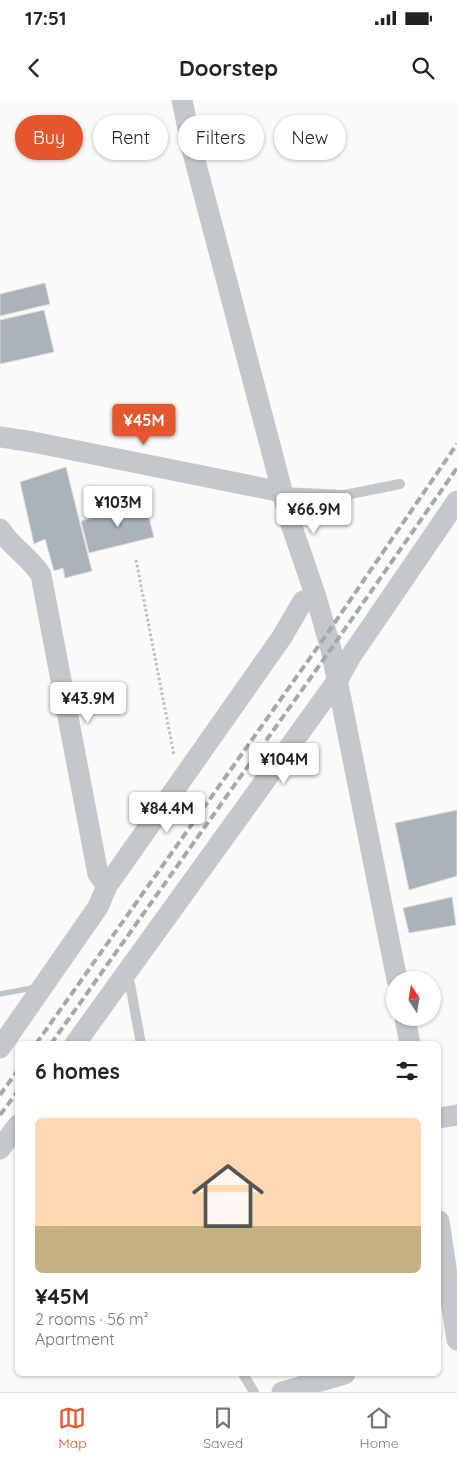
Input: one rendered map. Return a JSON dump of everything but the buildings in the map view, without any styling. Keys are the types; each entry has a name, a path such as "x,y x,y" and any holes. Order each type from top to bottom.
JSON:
{"street":[{"path":"182,100 192,149 282,492 331,649 395,971"},
{"path":"0,437 282,492"},
{"path":"77,1041 337,681 351,656 457,501"},
{"path":"0,529 6,539 34,564 41,575 98,874 107,886"},
{"path":"0,1048 98,906 107,886 282,637 303,601 316,597"},
{"path":"407,1026 409,1041"},
{"path":"441,1118 457,1115"},
{"path":"0,1149 15,1129"},
{"path":"441,1233 457,1341 441,1346"},
{"path":"282,1392 338,1376"}],"lane":[{"path":"282,492 345,495 400,484"},
{"path":"124,976 130,984 140,1041"},
{"path":"244,1376 254,1392"}],"path":[{"path":"136,560 176,766 178,771 185,776"}],"waterway":[{"path":"0,994 32,988"}],"railway":[{"path":"38,1041 327,634 457,444"},
{"path":"53,1041 457,468"},
{"path":"0,1095 15,1074"},
{"path":"0,1115 15,1095"}]}
